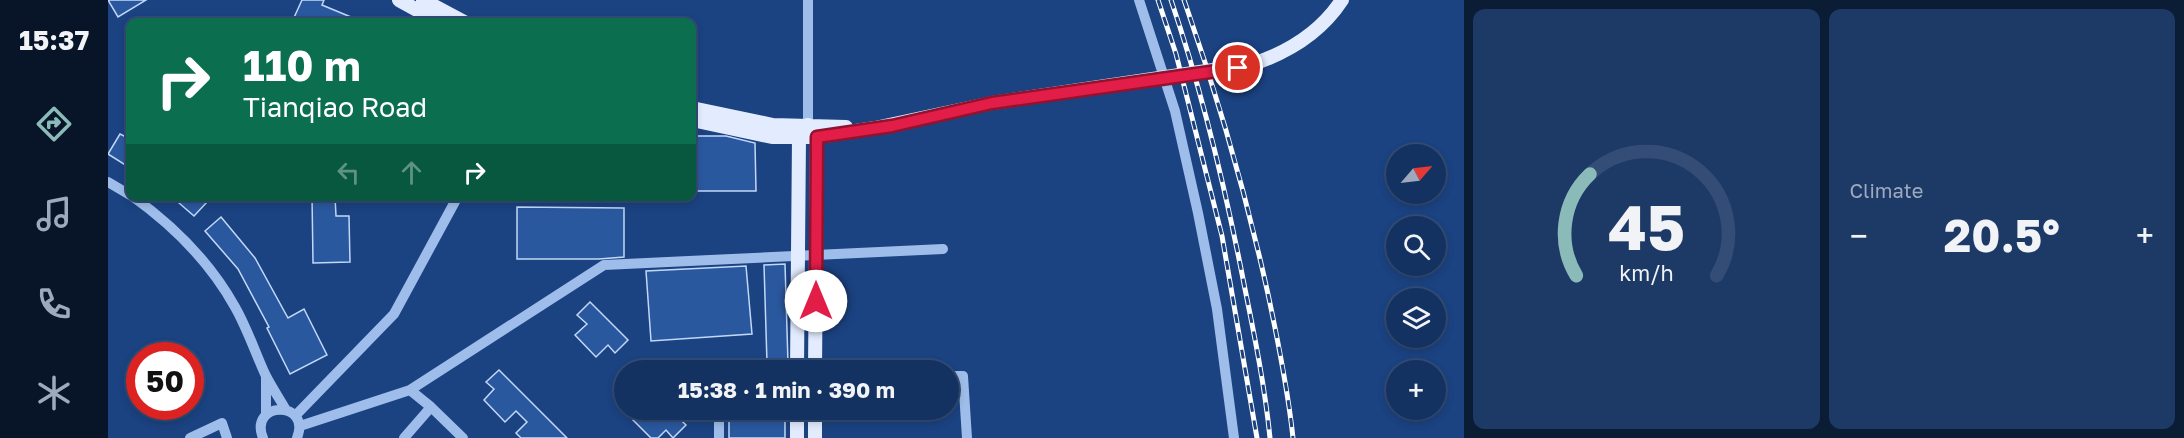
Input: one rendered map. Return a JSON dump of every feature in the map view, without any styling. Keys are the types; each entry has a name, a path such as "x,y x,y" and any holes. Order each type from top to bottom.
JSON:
{"main road":[{"path":"399,0 432,18"},
{"path":"423,0 457,18"},
{"path":"696,121 772,137 817,137 875,128 992,103 1253,64 1282,53 1307,37 1329,17 1342,0"},
{"path":"696,109 773,125 875,128"},
{"path":"797,360 799,137 808,125"},
{"path":"808,125 817,137 815,360"},
{"path":"796,438 797,420"},
{"path":"814,438 815,420"}],"street":[{"path":"808,0 808,125"},
{"path":"1139,0 1175,111 1198,213 1217,309 1234,438"},
{"path":"108,182 126,193"},
{"path":"138,201 158,215 187,242 213,273 235,307 266,375 294,417 297,438"},
{"path":"294,417 394,314 455,201"},
{"path":"266,415 275,410 294,417 410,390 604,266 943,249"},
{"path":"262,437 261,425 266,415 266,375"},
{"path":"959,376 963,376 967,438"},
{"path":"410,390 462,438"},
{"path":"404,438 431,407"},
{"path":"718,438 719,420"},
{"path":"190,438 222,423 227,438"}],"building":[{"path":"108,0 146,0 118,17"},
{"path":"302,0 324,0 322,5 353,18 294,18"},
{"path":"120,134 126,137 126,165 108,154"},
{"path":"696,136 726,136 755,143 756,191 696,191"},
{"path":"177,201 208,201 194,216"},
{"path":"312,201 335,201 336,216 349,216 350,262 313,263"},
{"path":"517,207 624,208 624,257 517,259"},
{"path":"221,217 255,258 288,318 304,309 327,355 290,374 267,328 269,327 238,269 205,231"},
{"path":"785,264 788,360 767,360 764,265"},
{"path":"746,266 752,334 651,341 646,271"},
{"path":"590,302 628,340 615,353 608,345 596,357 575,335 587,324 577,315"},
{"path":"499,370 567,438 521,438 516,433 527,422 516,411 505,422 484,400 494,389 486,382"},
{"path":"633,420 681,420 686,425 673,438 666,430 658,438 651,438"},
{"path":"729,420 785,420 785,438 729,438"}],"railway":[{"path":"1158,0 1176,54 1222,236 1257,438"},
{"path":"1171,0 1213,143 1230,216 1249,307 1270,438"},
{"path":"1184,0 1220,109 1241,183 1268,294 1293,438"}],"route":[{"path":"816,301 817,137 892,126 967,107 1238,68"}]}
